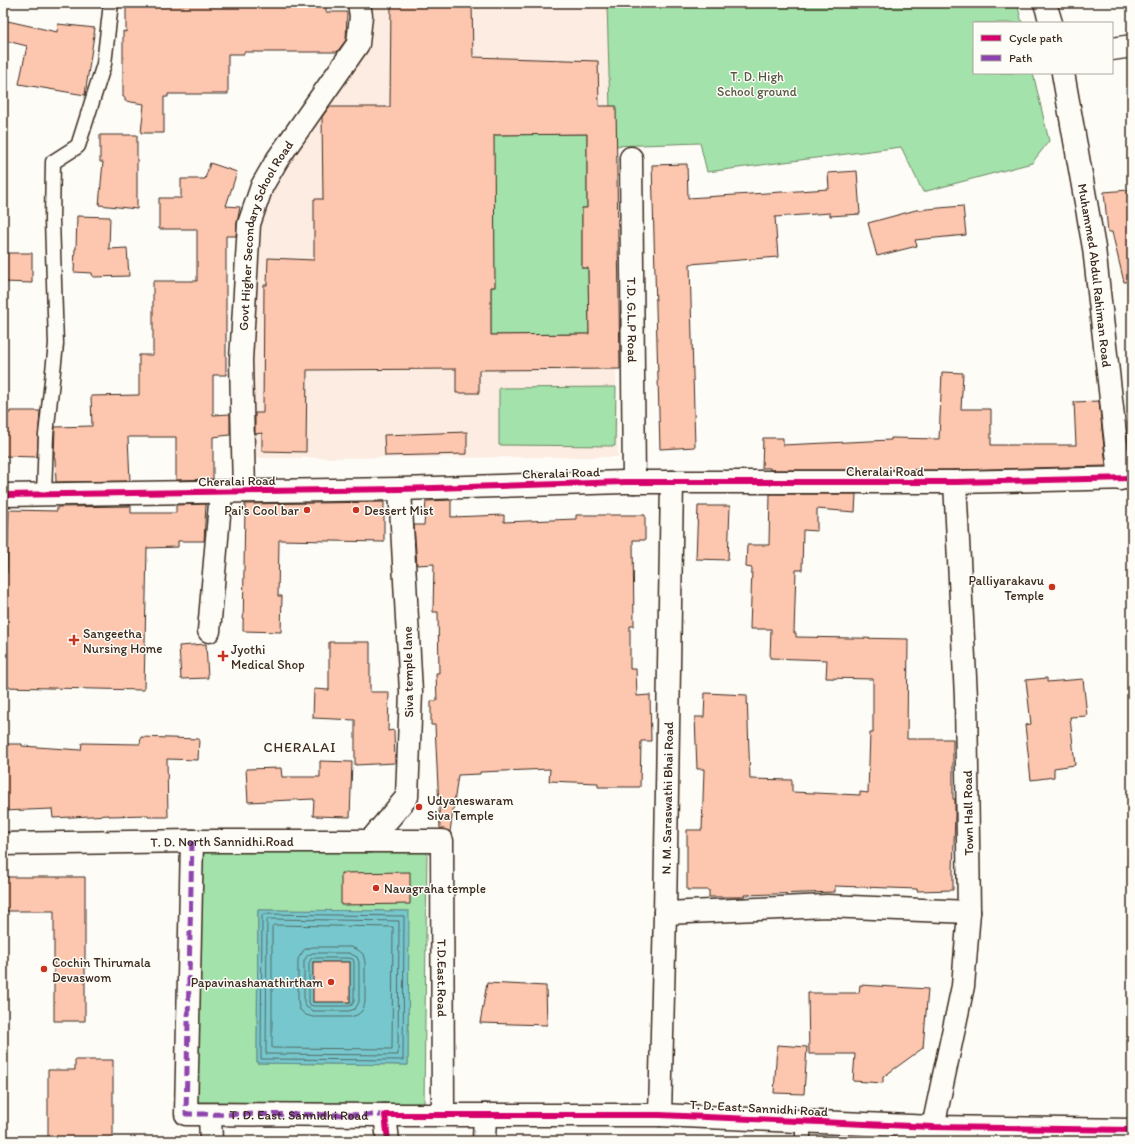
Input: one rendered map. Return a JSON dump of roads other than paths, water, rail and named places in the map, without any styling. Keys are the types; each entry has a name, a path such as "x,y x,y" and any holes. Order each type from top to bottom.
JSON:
{"street":[{"name":"Govt Higher Secondary School Road","path":"244,491 241,360 249,224 262,186 277,160 358,44 361,16 359,3"},
{"path":"1045,3 1051,22"},
{"path":"1113,49 1132,46"},
{"name":"Muhammed Abdul Rahiman Road","path":"1063,74 1094,248 1126,479"},
{"name":"T.D. G.L.P Road","path":"632,158 634,482"},
{"name":"Cheralai Road","path":"3,495 44,496 400,489 634,482 955,482 1126,479"},
{"name":"N. M. Saraswathi Bhai Road","path":"660,1115 672,482"},
{"name":"Town Hall Road","path":"933,1134 963,986 969,912 966,697 955,482"},
{"name":"Siva temple lane","path":"370,841 407,797 410,692 400,489"},
{"path":"209,631 221,492"},
{"name":"T. D. North Sannidhi.Road","path":"3,844 192,841 442,841"},
{"name":"T. D. East. Sannidhi Road","path":"192,841 186,1114 660,1115 803,1131 933,1134 1132,1130"},
{"name":"T.D.East.Road","path":"442,841 443,1114"},
{"path":"665,913 827,906 969,912"},
{"path":"210,1115 211,1141"},
{"path":"385,1115 388,1141"},
{"path":"484,1141 485,1115"}],"lane":[{"path":"44,496 46,435 56,344 52,220 53,162 78,146 104,64 111,3"}],"water":[{"path":"258,910 409,911 408,1065 257,1063","holes":["313,962 350,962 350,1002 313,1002"]}],"place":[{"name":"Pai's Cool bar","path":"307,510"},
{"name":"Dessert Mist","path":"356,510"},
{"name":"Palliyarakavu Temple","path":"1052,587"},
{"name":"Sangeetha Nursing Home","path":"74,640"},
{"name":"Jyothi Medical Shop","path":"223,656"},
{"name":"Udyaneswaram Siva Temple","path":"419,807"},
{"name":"Navagraha temple","path":"376,888"},
{"name":"Cochin Thirumala Devaswom","path":"44,969"},
{"name":"Papavinashanathirtham","path":"331,982"}],"district":[{"name":"CHERALAI","path":"300,747"}],"park label":[{"name":"T. D. High School ground","path":"757,84"}]}
